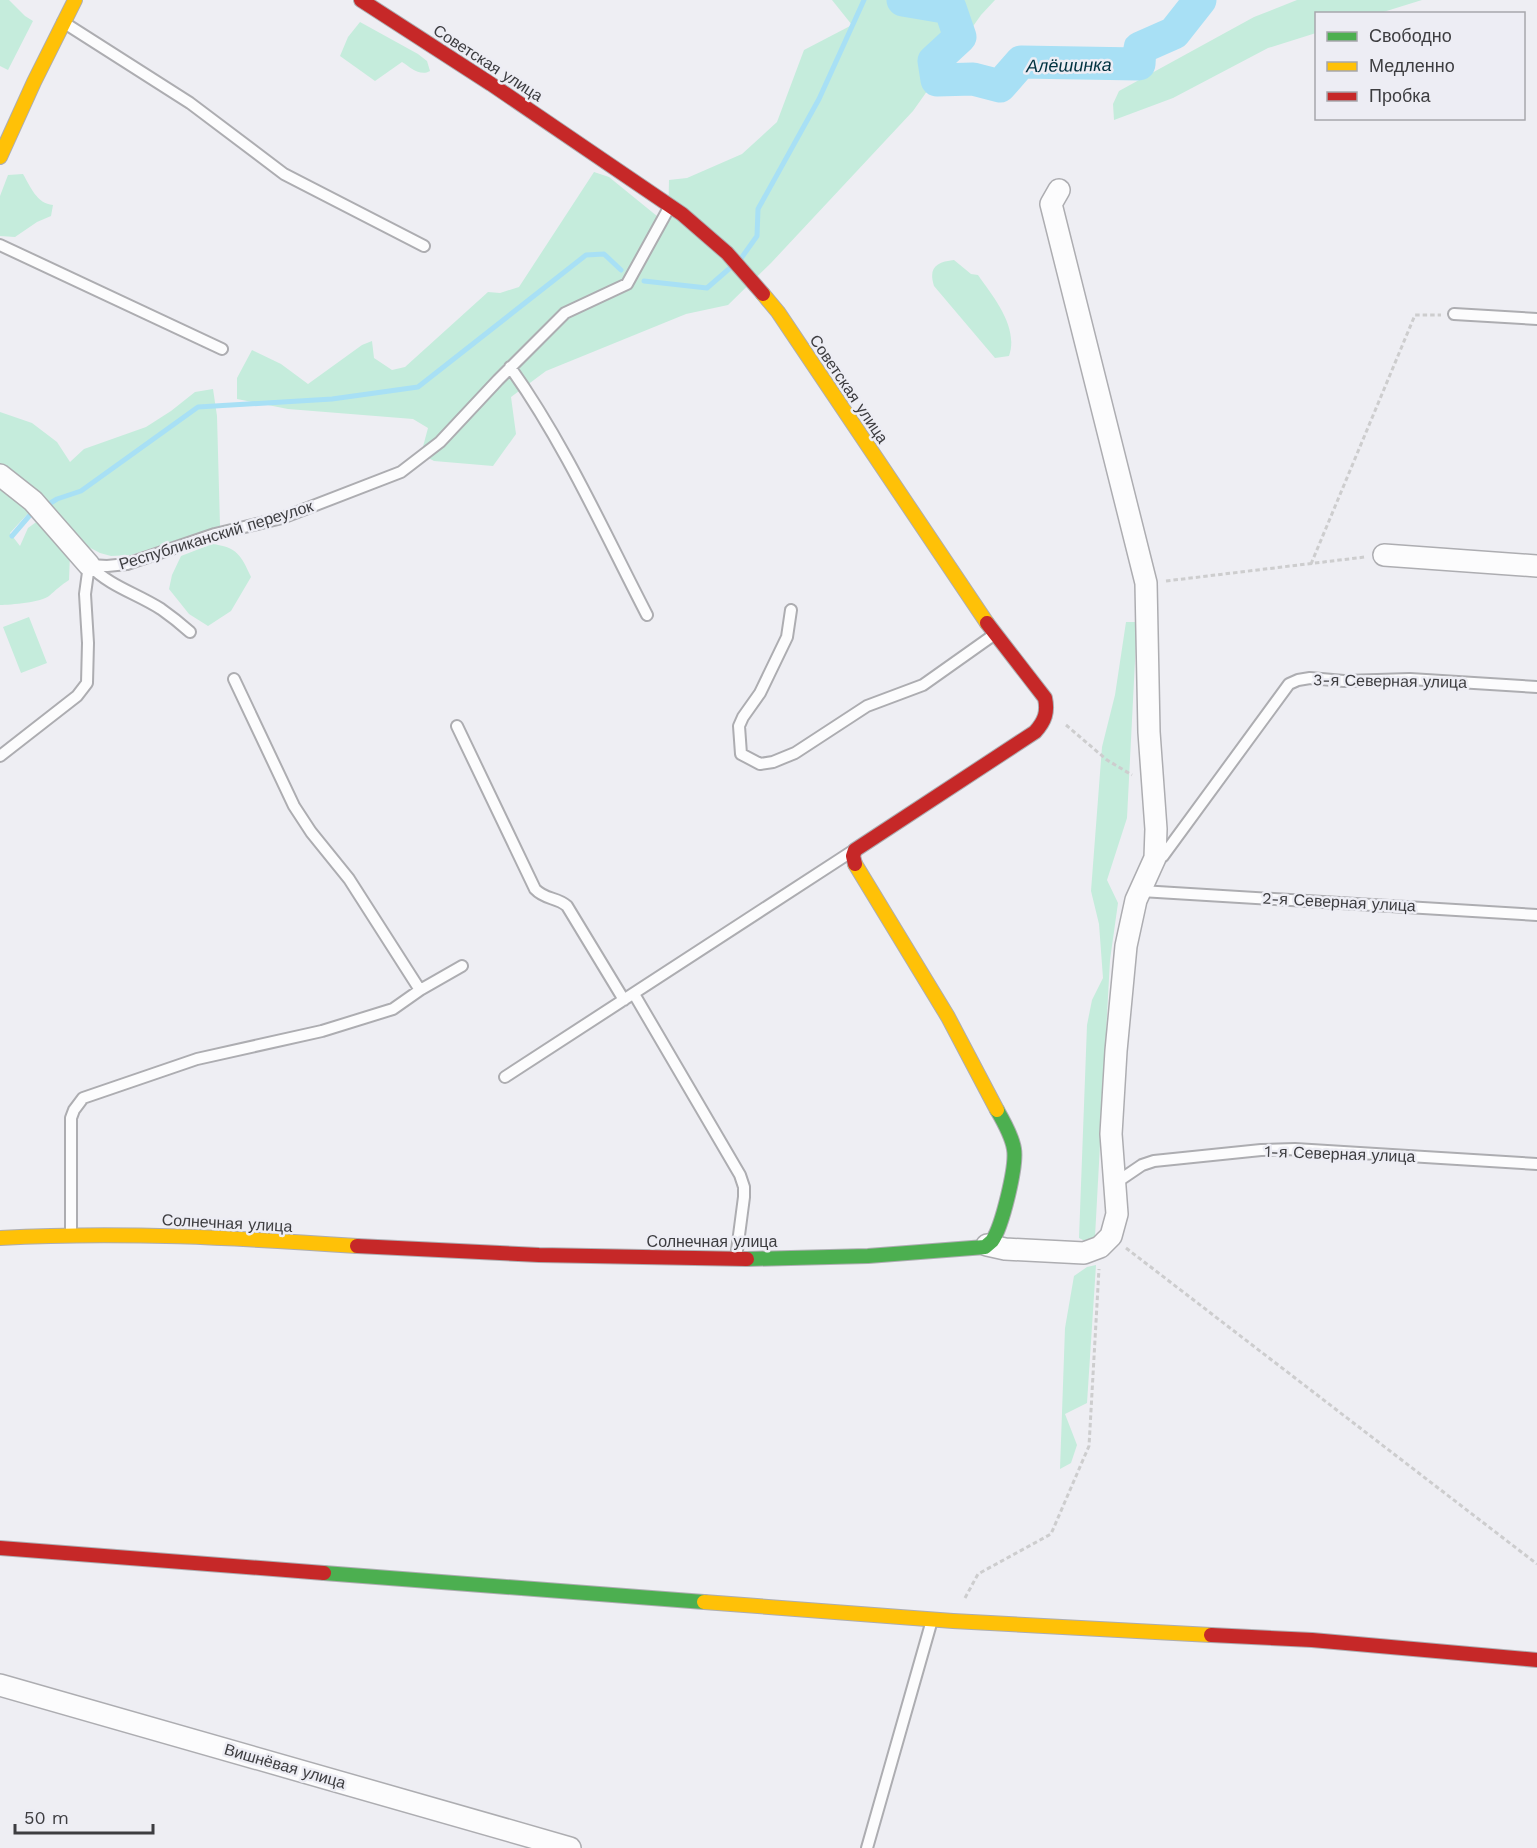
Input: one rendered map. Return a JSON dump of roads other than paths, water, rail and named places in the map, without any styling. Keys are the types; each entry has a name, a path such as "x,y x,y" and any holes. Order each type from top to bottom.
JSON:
{"street":[{"path":"0,157 3,141 75,0"},
{"name":"Советская улица","path":"361,0 549,122 670,206 727,253 778,312 995,634 1046,698 1048,711 1044,722 1035,732 854,853"},
{"path":"987,1245 1005,1249 1084,1253 1106,1242 1117,1214 1111,1134 1126,946 1140,891 1154,862 1156,829 1152,782 1146,583 1051,204 1059,190"},
{"path":"0,475 33,501 89,565"},
{"path":"1384,555 1537,566"},
{"path":"854,853 855,864 948,1017 1007,1129 1014,1149 1014,1165 1003,1212 992,1241 987,1245"},
{"name":"Солнечная улица","path":"0,1238 70,1234 176,1236 576,1256 736,1258 880,1256 987,1245"},
{"path":"0,1548 953,1621 1312,1640 1537,1660"},
{"name":"Вишнёвая улица","path":"0,1685 570,1848"}],"lane":[{"path":"63,22 190,103 284,174 424,246"},
{"name":"Республиканский переулок","path":"89,565 127,564 222,532 282,519 401,472 440,442 510,367 565,313 627,284 670,206"},
{"path":"0,245 222,349"},
{"path":"1454,315 1537,320"},
{"path":"510,367 536,404 572,466 647,615"},
{"path":"89,565 120,589 161,609 190,632"},
{"path":"0,756 77,696 87,683 88,643 85,594 89,565"},
{"path":"791,609 787,637 760,693 739,726 741,754 760,764 773,762 795,753 867,706 923,685 995,634"},
{"name":"3-я Северная улица","path":"1154,862 1163,856 1289,684 1310,678 1344,681 1410,679 1537,687"},
{"path":"234,679 294,806 311,832 349,879 420,990"},
{"path":"456,726 535,888 541,896 561,900 567,906 629,997 740,1175 744,1187 736,1258"},
{"path":"504,1077 846,854 854,853"},
{"name":"2-я Северная улица","path":"1140,891 1537,915"},
{"path":"70,1234 71,1118 83,1098 204,1057 350,1023 393,1009 420,990 462,966"},
{"name":"1-я Северная улица","path":"1114,1185 1142,1165 1154,1161 1261,1150 1295,1149 1537,1164"},
{"path":"867,1848 933,1619"}],"waterway":[{"path":"742,257 757,236 758,209 819,99 864,0"},
{"name":"Алёшинка","path":"903,0 950,8 960,37 934,61 937,80 973,79 1000,86 1021,62 1139,64 1140,48 1174,33 1200,0"},
{"path":"44,507 57,499 81,491 198,407 332,399 418,387 586,255 604,254 621,270"},
{"path":"644,281 707,288 730,268"},
{"path":"12,536 30,515 36,512"}]}
